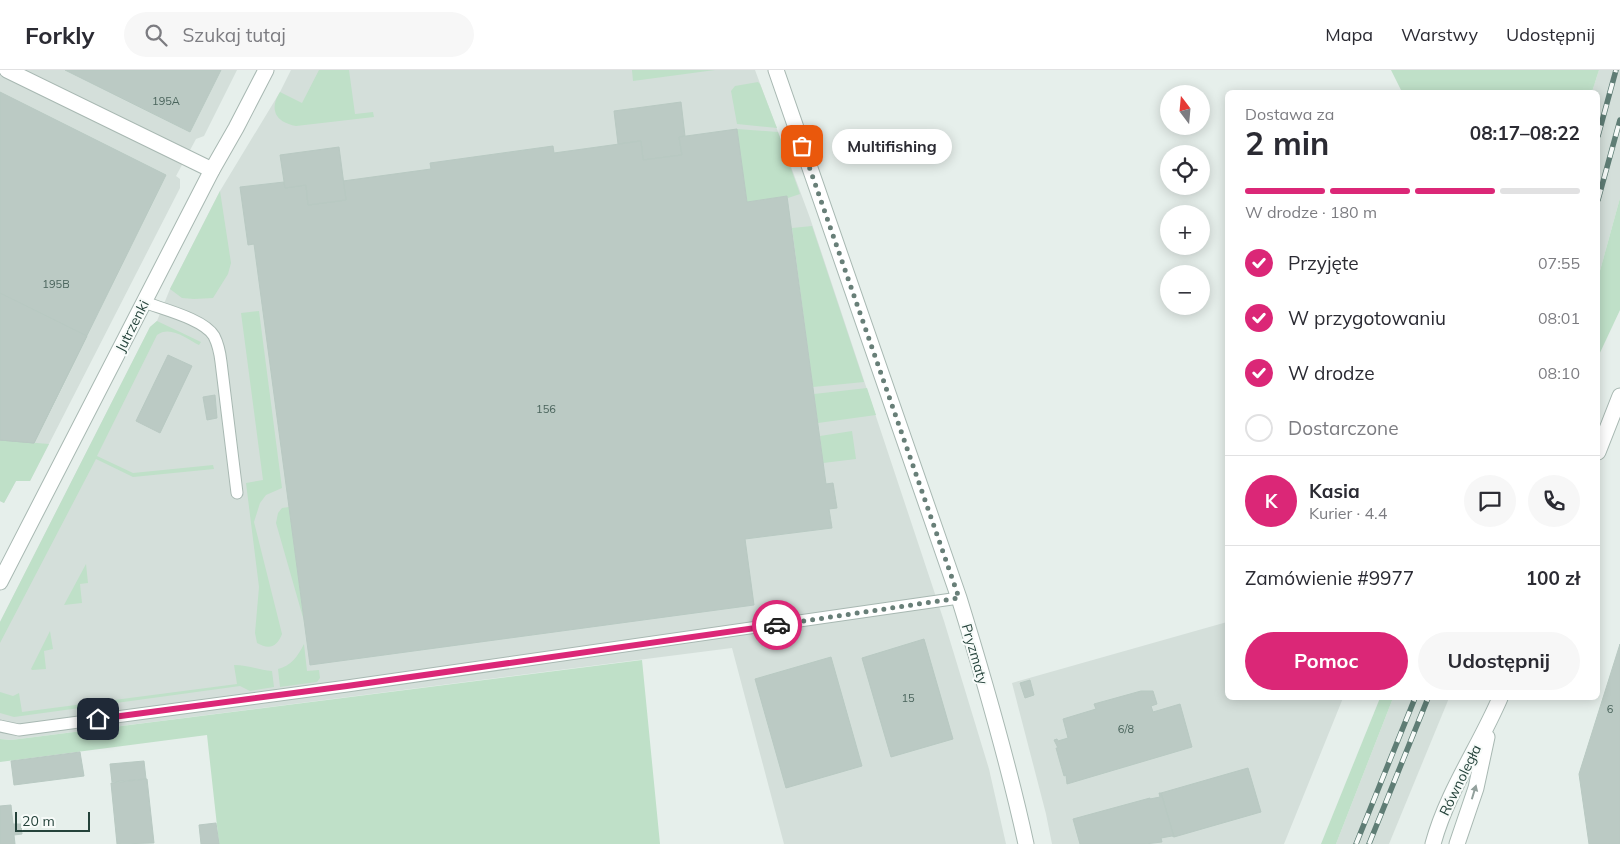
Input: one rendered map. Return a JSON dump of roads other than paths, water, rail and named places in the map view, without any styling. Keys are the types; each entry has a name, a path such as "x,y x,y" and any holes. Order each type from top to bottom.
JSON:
{"street":[{"path":"7,70 212,170"},
{"name":"Jutrzenki","path":"0,582 212,170 266,70"},
{"name":"Pryzmaty","path":"776,70 959,598 1014,793 1026,844"},
{"path":"1600,447 1620,396"},
{"name":"Równoległa","path":"1433,844 1436,831 1458,781 1499,700"},
{"name":"Równoległa","path":"1457,844 1476,788 1491,717"}],"lane":[{"path":"144,302 204,324 213,334 222,362 237,493"},
{"path":"0,726 19,730 278,696 959,598"}],"railway":[{"path":"1600,129 1616,70"},
{"path":"1600,193 1620,120"},
{"path":"1356,844 1414,700"},
{"path":"1369,844 1427,700"}],"place":[{"name":"Multifishing","path":"802,146"}]}
